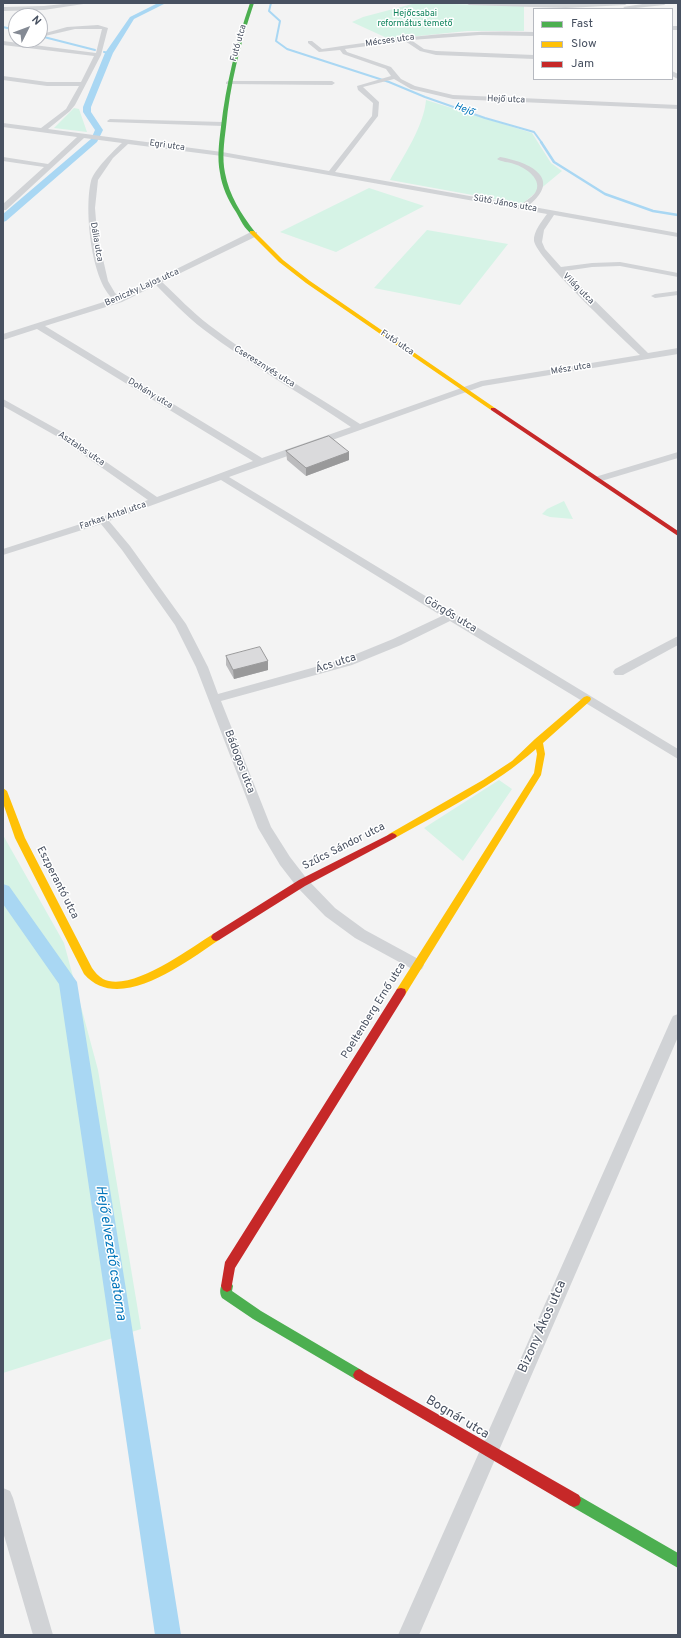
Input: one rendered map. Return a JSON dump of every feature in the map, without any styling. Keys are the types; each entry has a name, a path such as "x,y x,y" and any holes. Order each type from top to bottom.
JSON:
{"main road":[{"name":"Futó utca","path":"252,3 238,42 228,84 223,124 222,154 224,176 232,200 254,234 268,249 302,278 678,534"},
{"name":"Szűcs Sándor utca","path":"98,981 110,986 125,985 152,977 302,882 391,836 486,782 515,763 587,699"},
{"name":"Poeltenberg Ernő utca","path":"226,1294 229,1266 538,773 541,754 538,742"},
{"name":"Eszperantó utca","path":"3,791 20,838 83,959 86,968 98,981"},
{"name":"Bognár utca","path":"226,1294 257,1315 489,1452 678,1561"}],"street":[{"path":"3,9 44,8 87,3"},
{"path":"469,3 566,6 664,3"},
{"path":"43,130 68,110 73,104 98,55 105,28 96,26 72,28 48,33"},
{"name":"Mécses utca","path":"310,42 321,51 343,50 405,38 485,32 533,34"},
{"path":"405,38 422,50 436,53 533,57"},
{"path":"3,43 98,55"},
{"name":"Hejő utca","path":"343,50 389,68 391,78 427,92 453,97 678,107"},
{"path":"3,78 47,84 82,84"},
{"path":"331,173 375,116 376,102 360,90 360,86 391,78"},
{"path":"228,84 332,83"},
{"path":"109,126 223,124"},
{"name":"Egri utca","path":"3,125 86,136 109,126 127,141 222,154 331,173"},
{"path":"4,206 86,136"},
{"name":"Dália utca","path":"119,300 112,294 104,281 93,233 91,208 95,180 111,157 127,141"},
{"path":"3,159 50,166"},
{"path":"500,159 520,163 537,176 540,183 540,188 535,196 522,207"},
{"name":"Sütő János utca","path":"331,173 678,234"},
{"name":"Világ utca","path":"552,212 539,233 537,243 540,248 559,270 646,356"},
{"name":"Beniczky Lajos utca","path":"3,338 119,300 158,283 254,234"},
{"path":"559,270 592,265 620,264 678,275"},
{"name":"Cseresznyés utca","path":"158,283 205,326 253,362 300,389 358,427"},
{"path":"655,296 678,293"},
{"name":"Dohány utca","path":"40,327 261,462"},
{"name":"Mész utca","path":"358,427 481,384 678,351"},
{"name":"Asztalos utca","path":"3,402 61,435 156,501"},
{"name":"Farkas Antal utca","path":"3,552 103,520 358,427"},
{"path":"598,479 678,455"},
{"name":"Görgős utca","path":"221,476 452,616 678,756"},
{"name":"Bádogos utca","path":"103,520 126,548 180,624 202,667 266,828 285,861 330,912 360,934 417,965"},
{"name":"Ács utca","path":"215,699 348,662 397,642 452,616"},
{"path":"619,672 678,640"},
{"name":"Bizony Ákos utca","path":"408,1635 678,1020"},
{"path":"3,1498 43,1635"}],"green space":[{"name":"Hejőcsabai református temető","path":"416,3 524,6 524,31 467,31 389,39 352,22 363,17"},
{"path":"426,100 532,133 551,163 562,171 522,204 390,180 417,131"},
{"path":"74,108 79,109 87,132 54,128"},
{"path":"369,188 424,206 336,252 280,232"},
{"path":"427,230 508,244 460,305 374,288"},
{"path":"564,501 573,519 550,517 542,514 547,509"},
{"path":"499,780 512,789 463,861 424,828"},
{"path":"3,835 64,943 98,1070 141,1329 3,1373"}],"building":[{"path":"329,436 349,452 306,468 286,451"},
{"path":"260,647 268,661 233,670 226,656"}],"waterway":[{"name":"Hejő elvezető csatorna","path":"3,219 94,140 99,130 87,112 87,107 109,53 132,18 163,3"},
{"name":"Hejő","path":"271,3 269,11 280,21 276,41 287,49 389,82 425,97 485,118 534,132 542,143"},
{"path":"3,27 8,28"},
{"path":"48,38 95,50"},
{"name":"Hejő elvezető csatorna","path":"104,52 109,53"},
{"name":"Hejő","path":"541,142 554,162 605,194 653,211 678,215"},
{"name":"Hejő elvezető csatorna","path":"3,891 68,982 168,1635"}],"traffic: fast":[{"path":"252,3 237,50 230,81 221,147 222,173 228,191 236,209 252,232"},
{"path":"227,1286 226,1294 257,1315 359,1375"},
{"path":"574,1500 678,1561"}],"traffic: slow":[{"path":"252,232 281,261 308,282 493,409"},
{"path":"392,836 486,782 515,763 587,699"},
{"path":"401,992 538,773 541,754 538,741"},
{"path":"3,791 20,838 88,971 98,981 115,986 129,984 145,979 177,962 216,937"}],"traffic: jam":[{"path":"493,409 678,534"},
{"path":"216,937 302,883 392,836"},
{"path":"227,1286 229,1266 401,992"},
{"path":"359,1375 574,1500"}]}
